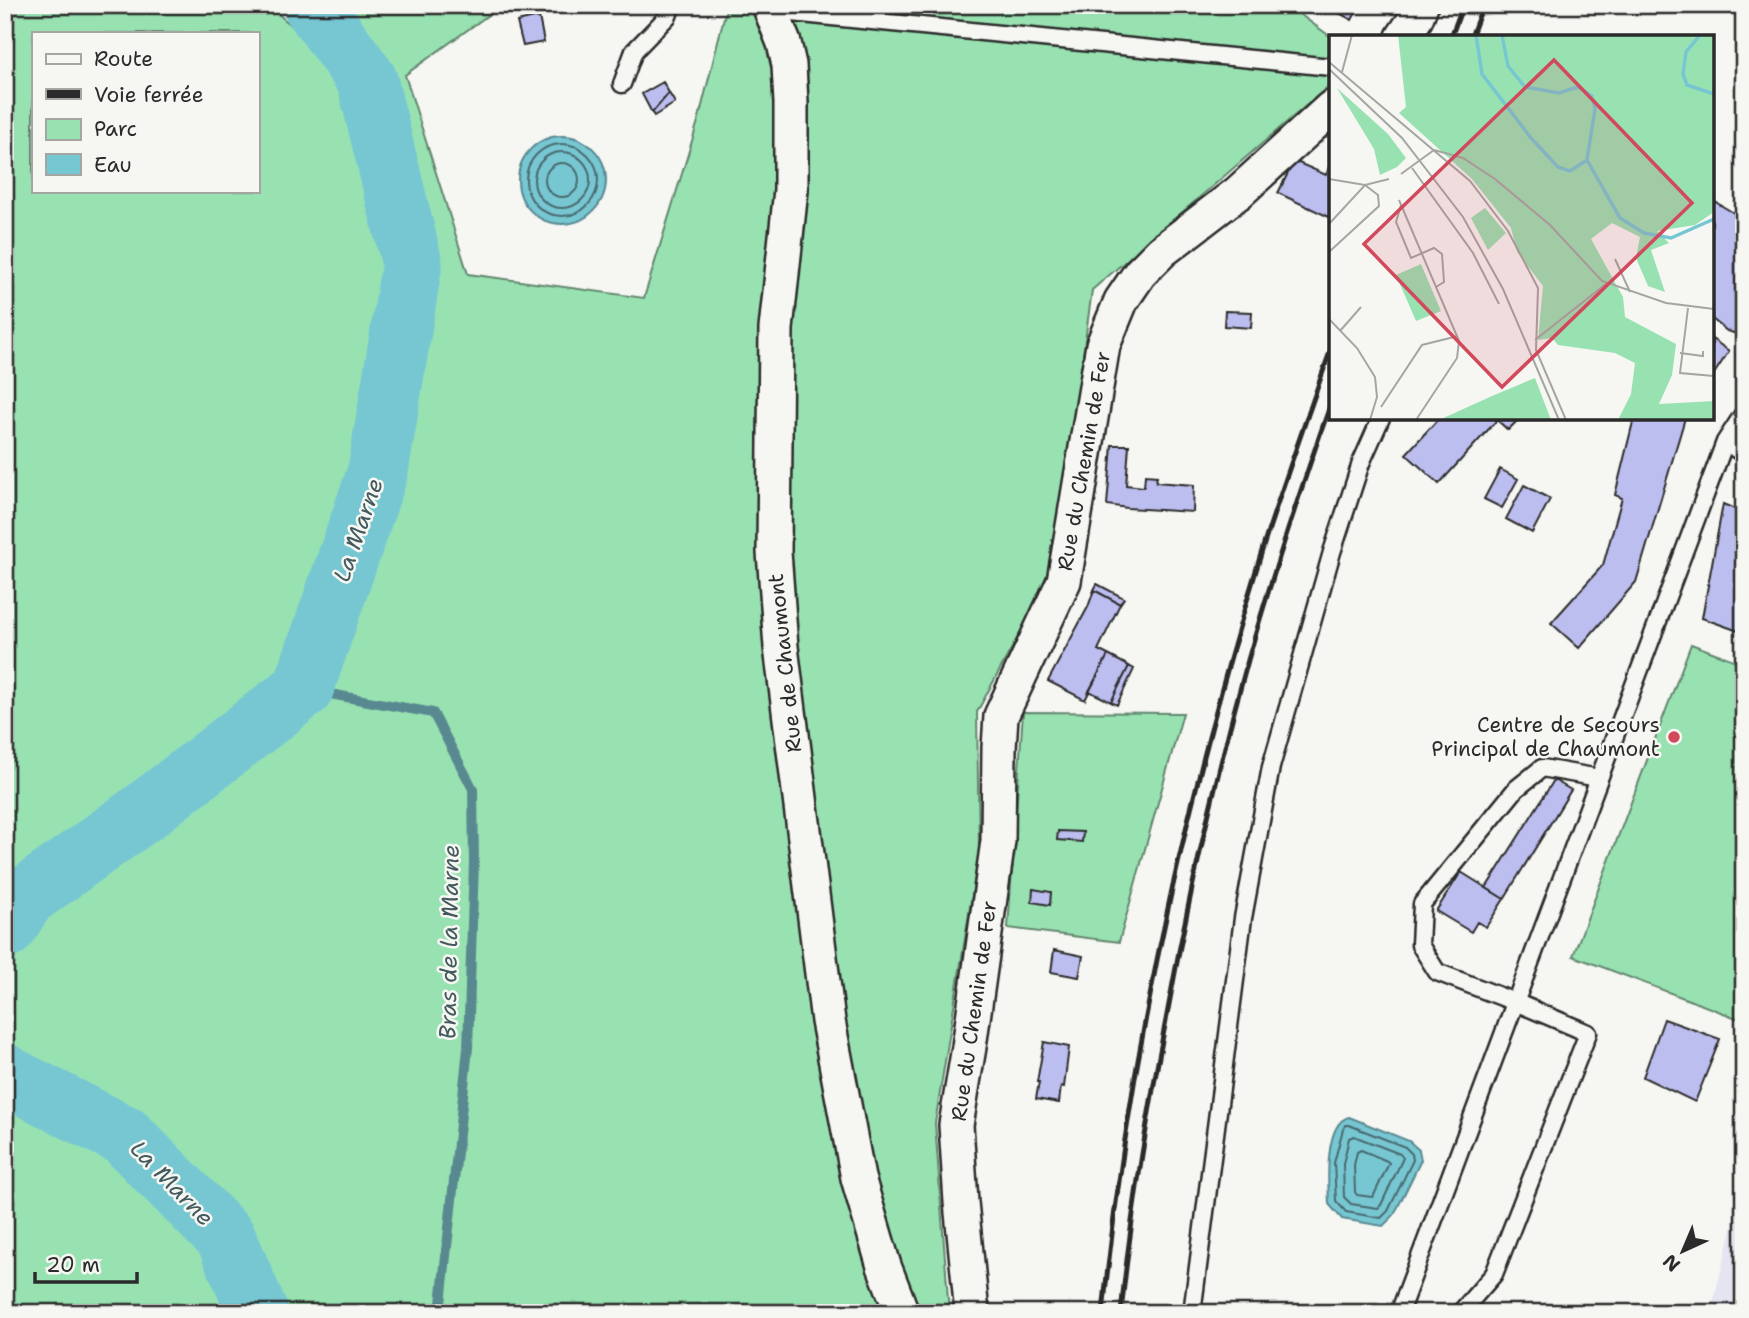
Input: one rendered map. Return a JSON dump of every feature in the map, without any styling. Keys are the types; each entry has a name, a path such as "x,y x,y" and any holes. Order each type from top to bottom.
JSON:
{"street":[{"path":"1404,35 1421,5"},
{"name":"Rue de Chaumont","path":"770,8 785,43 791,103 791,190 776,329 774,552 781,648 828,1021 858,1178 884,1266 902,1313"},
{"name":"Rue du Chemin de Fer","path":"972,1313 956,1125 998,841 1001,716 1064,581 1103,345 1121,301 1140,273 1162,251 1239,192 1329,110"}],"lane":[{"path":"622,84 634,51 668,16 672,5"},
{"path":"770,8 1329,67"},
{"path":"1399,1313 1725,442 1744,413"},
{"path":"1192,1313 1243,918 1271,767 1336,539 1361,463 1380,420"},
{"path":"1725,442 1744,454"},
{"path":"1460,1313 1494,1274 1588,1033 1437,972 1420,945 1422,904 1516,789 1542,768 1599,778"}],"shaded area":[{"path":"1744,1183 1744,1313 1710,1313"}],"green space":[{"path":"5,5 268,5 300,33 298,5 502,5 405,75 468,274 644,298 699,118 727,5 1287,5 1329,36 1329,86 1092,290 1053,572 977,712 979,852 935,1123 949,1313 5,1313"},
{"path":"1691,644 1744,664 1744,1006 1739,1019 1573,956"},
{"path":"1023,712 1183,713 1119,942 1008,928"}],"water":[{"path":"562,136 579,140 593,149 602,163 606,180 602,197 593,211 579,220 562,224 545,220 531,211 522,197 518,180 522,163 531,149 545,140"},
{"path":"1349,1117 1409,1141 1419,1150 1421,1160 1394,1215 1383,1226 1342,1219 1329,1204 1328,1169 1331,1142 1335,1130"}],"building":[{"path":"1324,5 1360,5 1352,20"},
{"path":"539,17 544,42 523,46 517,22"},
{"path":"663,82 669,93 652,113 642,94"},
{"path":"669,93 675,103 654,116 652,113"},
{"path":"1294,161 1326,175 1329,167 1329,217 1278,193"},
{"path":"1714,201 1744,219 1744,224 1736,233 1744,238 1744,336 1727,331 1714,321"},
{"path":"1225,311 1252,312 1251,328 1224,326"},
{"path":"1714,340 1729,351 1714,374"},
{"path":"1437,420 1497,420 1439,484 1406,454"},
{"path":"1497,420 1518,420 1508,430"},
{"path":"1634,420 1684,420 1636,582 1579,648 1551,623 1603,565 1622,498 1615,495"},
{"path":"1112,445 1129,445 1126,485 1144,487 1145,475 1157,476 1156,482 1194,485 1193,512 1107,505"},
{"path":"1500,469 1518,479 1502,508 1484,499"},
{"path":"1524,485 1550,499 1532,533 1506,519"},
{"path":"1723,504 1744,513 1744,633 1702,618"},
{"path":"1097,584 1124,598 1120,604 1094,590"},
{"path":"1094,590 1120,604 1098,650 1108,655 1085,700 1048,681 1088,607"},
{"path":"1108,655 1129,666 1111,702 1089,691"},
{"path":"1129,666 1134,669 1117,705 1111,702"},
{"path":"1554,780 1571,790 1504,899 1486,888"},
{"path":"1058,831 1083,832 1082,842 1057,840"},
{"path":"1461,872 1504,899 1486,927 1477,922 1471,932 1436,911"},
{"path":"1033,889 1051,892 1050,905 1032,902"},
{"path":"1054,950 1083,956 1079,977 1051,972"},
{"path":"1664,1019 1720,1039 1695,1102 1643,1077"},
{"path":"1044,1042 1069,1047 1064,1087 1061,1086 1059,1103 1036,1099"}],"waterway":[{"name":"La Marne","path":"5,929 26,897 144,812 303,689 378,471 412,263 367,80 313,5"},
{"name":"Bras de la Marne","path":"303,689 433,713 473,789 474,862 468,1048 440,1313"},
{"name":"La Marne","path":"5,1074 125,1136 226,1238 258,1313"}],"railway":[{"path":"1452,35 1463,5"},
{"path":"1472,35 1483,5"},
{"path":"1103,1313 1128,1118 1164,924 1186,828 1236,638 1264,544 1329,355"},
{"path":"1121,1313 1146,1129 1174,975 1203,839 1248,660 1329,409"}],"place":[{"name":"Centre de Secours Principal de Chaumont","path":"1674,737"}]}
